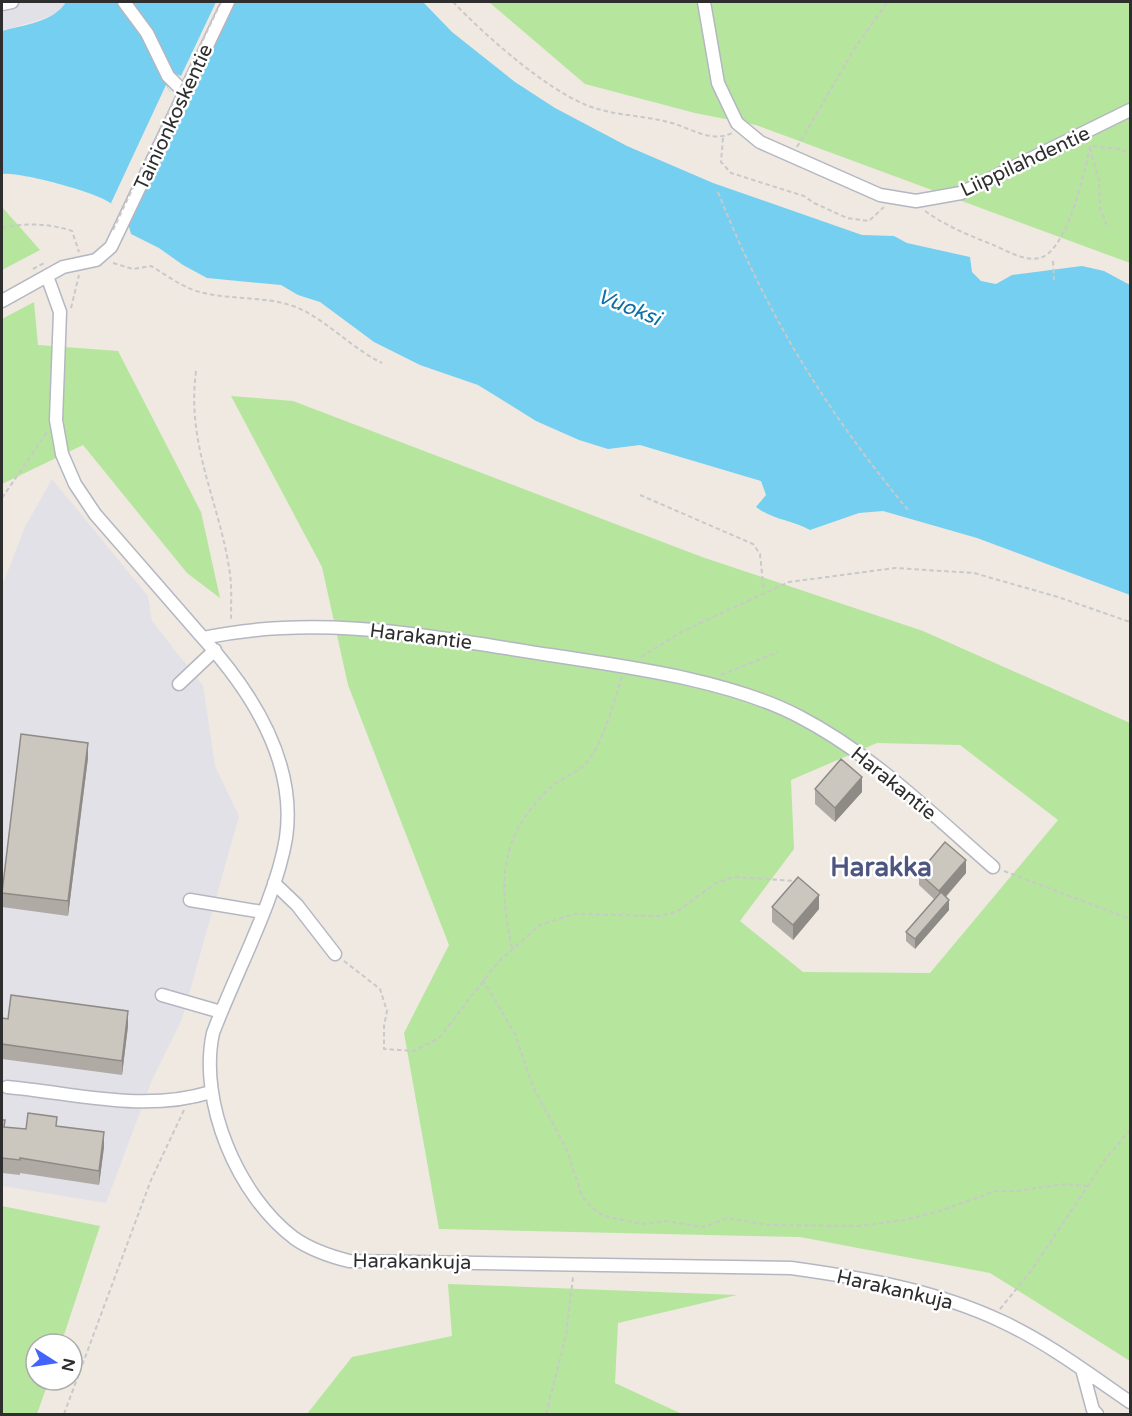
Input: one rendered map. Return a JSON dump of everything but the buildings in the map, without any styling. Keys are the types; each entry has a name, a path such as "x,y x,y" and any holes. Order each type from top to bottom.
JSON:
{"street":[{"path":"2,4 12,2"},
{"path":"124,2 147,33 168,76 185,93"},
{"name":"Tainionkoskentie","path":"104,255 228,2"},
{"name":"Liippilahdentie","path":"704,2 718,83 737,123 760,142 880,195 916,201 961,193 1084,134 1130,109"},
{"path":"2,300 79,258 96,260 104,255"},
{"path":"47,276 60,312 56,420 62,454 75,484 94,514 203,638"},
{"name":"Harakantie","path":"203,638 265,627 328,626 406,632 626,667 756,699 799,716 861,753 993,867"},
{"name":"Harakankuja","path":"203,638 215,650 256,707 282,770 287,802 286,837 274,883 221,1012 208,1055 211,1092 232,1157 248,1186 273,1218 294,1238 322,1254 349,1261 790,1268 856,1277 910,1289 960,1304 993,1318 1044,1344 1131,1402"},
{"path":"179,684 215,650"},
{"path":"274,883 297,905 334,954"},
{"path":"190,900 262,912"},
{"path":"162,995 221,1012"},
{"path":"7,1087 65,1092 117,1102 154,1103 189,1099 211,1092"},
{"path":"1082,1369 1093,1410 1097,1414"}],"path":[{"path":"116,231 221,2"},
{"path":"453,2 548,82 587,105 639,115 707,136 723,138 743,128"},
{"path":"790,156 855,48 887,2"},
{"path":"1084,134 1090,146 1099,181 1100,208 1108,228"},
{"path":"723,138 721,162 731,173 804,196 847,218 869,221 880,212 890,197"},
{"path":"1090,146 1121,149 1131,154"},
{"path":"916,201 944,225 1027,258 1042,257 1059,242 1086,168 1090,146"},
{"path":"718,192 744,258 810,379 869,463 908,510"},
{"path":"2,228 19,224 58,226 72,231 77,241 79,279 70,313"},
{"path":"104,255 116,266 133,269 151,266 192,290 219,296 257,298 296,308 367,356 382,363"},
{"path":"1053,261 1054,280"},
{"path":"196,371 192,394 194,427 230,573 231,632"},
{"path":"2,498 56,420"},
{"path":"640,495 753,544 760,554 764,592"},
{"path":"512,948 504,908 502,878 514,837 531,808 545,794 588,761 606,729 626,667 683,631 789,582 895,568 974,573 1131,622"},
{"path":"702,684 778,652"},
{"path":"993,867 1131,919"},
{"path":"334,954 380,989 387,1011 384,1049 399,1052 414,1051 439,1038 483,980 512,948 540,925 574,914 659,916 676,912 716,883 734,877 796,881"},
{"path":"483,980 515,1034 533,1087 566,1148 582,1196 592,1208 604,1216 642,1224 665,1221 704,1227 728,1218 768,1225 860,1226 904,1220 919,1214 940,1211 996,1191 1016,1191 1066,1184 1087,1186"},
{"path":"64,1414 151,1180 189,1099"},
{"path":"993,1318 1031,1271 1087,1186 1131,1130"},
{"path":"546,1414 566,1335 574,1265"}],"shaded area":[{"path":"2,2 66,2 61,10 51,16 2,31"},
{"path":"52,479 148,596 152,621 203,686 215,766 239,816 182,1019 152,1080 106,1203 2,1186 2,586 25,527"}],"green space":[{"path":"489,2 1130,2 1130,263 756,125 695,113 585,84"},
{"path":"2,207 40,250 2,270"},
{"path":"34,302 38,345 118,351 201,512 220,598 187,573 83,445 2,484 2,319"},
{"path":"231,396 293,401 702,557 923,631 1130,723 1130,1361 990,1273 800,1237 439,1229 404,1033 449,945 348,685 322,567","holes":["877,743 960,745 1058,820 930,973 803,972 740,921 794,849 791,780"]},
{"path":"2,1206 100,1226 65,1332 24,1332 24,1392 45,1392 37,1414 2,1414"},
{"path":"448,1284 737,1295 618,1323 615,1383 682,1414 307,1414 352,1357 452,1336"}],"water":[{"name":"Vuoksi","path":"66,2 120,2 144,37 170,92 178,75 168,70 129,2 423,2 452,32 515,82 555,108 627,146 713,183 862,235 894,236 907,243 970,257 972,272 981,281 996,284 1012,275 1082,266 1104,271 1130,285 1130,595 977,538 883,511 859,513 810,530 756,507 766,495 761,481 640,445 608,449 579,440 536,421 478,385 420,365 374,342 320,302 298,295 281,285 207,278 159,248 131,234 122,214 103,199 41,179 2,174 2,31 46,18 61,9"}],"pier":[{"path":"216,2 234,2 127,230 124,220 111,203 166,85 170,92 178,75 181,76"}],"district":[{"name":"Harakka","path":"881,867"}]}
